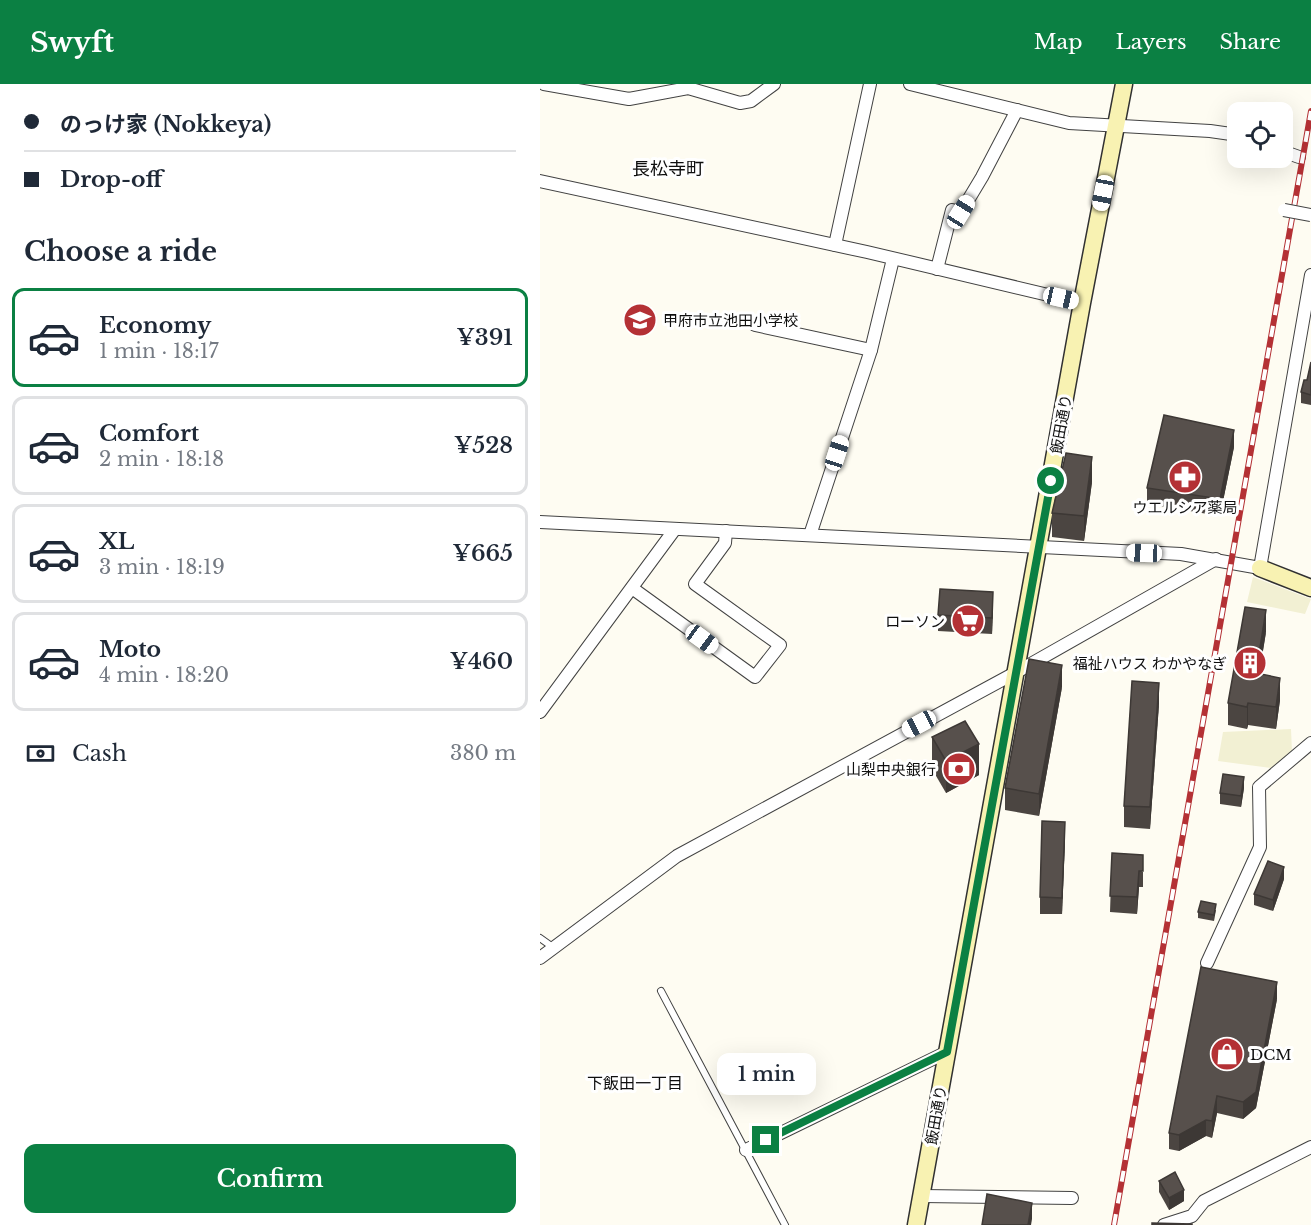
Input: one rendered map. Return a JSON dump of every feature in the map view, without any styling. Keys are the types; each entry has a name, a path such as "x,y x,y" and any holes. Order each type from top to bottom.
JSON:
{"main road":[{"name":"飯田通り","path":"916,1225 1082,303 1124,84"},
{"path":"1260,568 1311,588"}],"street":[{"path":"544,84 629,99 652,89 688,88 740,104 751,101 774,84"},
{"path":"835,245 870,84"},
{"path":"910,84 1069,123 1227,133"},
{"path":"937,269 952,210 961,212 1017,110"},
{"path":"1293,155 1299,157"},
{"path":"540,181 835,245 1082,303"},
{"path":"1284,210 1311,215"},
{"path":"810,536 872,350 894,259"},
{"path":"540,522 1180,554 1260,568 1306,334 1311,275"},
{"path":"755,325 872,350"},
{"path":"540,712 675,529"},
{"path":"632,588 755,677 780,645 695,584 725,543 726,531"},
{"path":"540,958 677,856 1015,673 1216,559"},
{"path":"1207,963 1260,847 1259,787 1311,743"},
{"path":"746,1150 947,1052"},
{"path":"1164,1225 1192,1216 1204,1201 1311,1147"},
{"path":"922,1196 1072,1198"}],"lane":[{"path":"540,938 554,948"},
{"path":"661,992 785,1225"}],"shaded area":[{"path":"1253,577 1311,599 1305,614 1247,602"},
{"path":"1291,729 1292,752 1271,768 1218,761 1223,732"}],"building":[{"path":"1311,362 1311,395 1301,392 1304,380 1307,380"},
{"path":"1164,415 1234,430 1220,499 1147,488"},
{"path":"1066,453 1092,457 1084,516 1052,513"},
{"path":"940,589 993,592 992,618 938,615"},
{"path":"1245,607 1266,610 1256,673 1280,678 1276,707 1248,703 1247,707 1228,703"},
{"path":"1029,659 1062,665 1039,794 1005,788"},
{"path":"1132,681 1159,683 1150,807 1124,806"},
{"path":"965,721 979,744 946,761 932,737"},
{"path":"1223,774 1244,777 1241,796 1220,793"},
{"path":"1042,821 1065,822 1062,898 1040,897"},
{"path":"1112,853 1143,855 1143,871 1139,871 1137,897 1110,896"},
{"path":"1268,861 1284,867 1273,900 1254,894"},
{"path":"1201,901 1216,904 1214,915 1198,912"},
{"name":"DCM","path":"1201,967 1277,982 1256,1092 1243,1102 1217,1096 1212,1121 1206,1120 1179,1135 1169,1133"},
{"path":"1175,1172 1184,1190 1169,1198 1159,1181"},
{"path":"987,1194 1032,1203 1028,1225 982,1225"},
{"path":"1152,1223 1192,1224 1192,1225 1152,1225"}],"railway":[{"path":"1114,1225 1311,111"}],"place":[{"name":"甲府市立池田小学校","path":"640,320"},
{"name":"ウエルシア薬局","path":"1185,477"},
{"name":"ローソン","path":"968,621"},
{"name":"福祉ハウス わかやなぎ","path":"1250,663"},
{"name":"山梨中央銀行","path":"959,769"},
{"name":"DCM","path":"1227,1054"}],"district":[{"name":"長松寺町","path":"668,169"},
{"name":"下飯田一丁目","path":"635,1083"}],"route":[{"path":"766,1140 947,1052 1051,481"}]}
